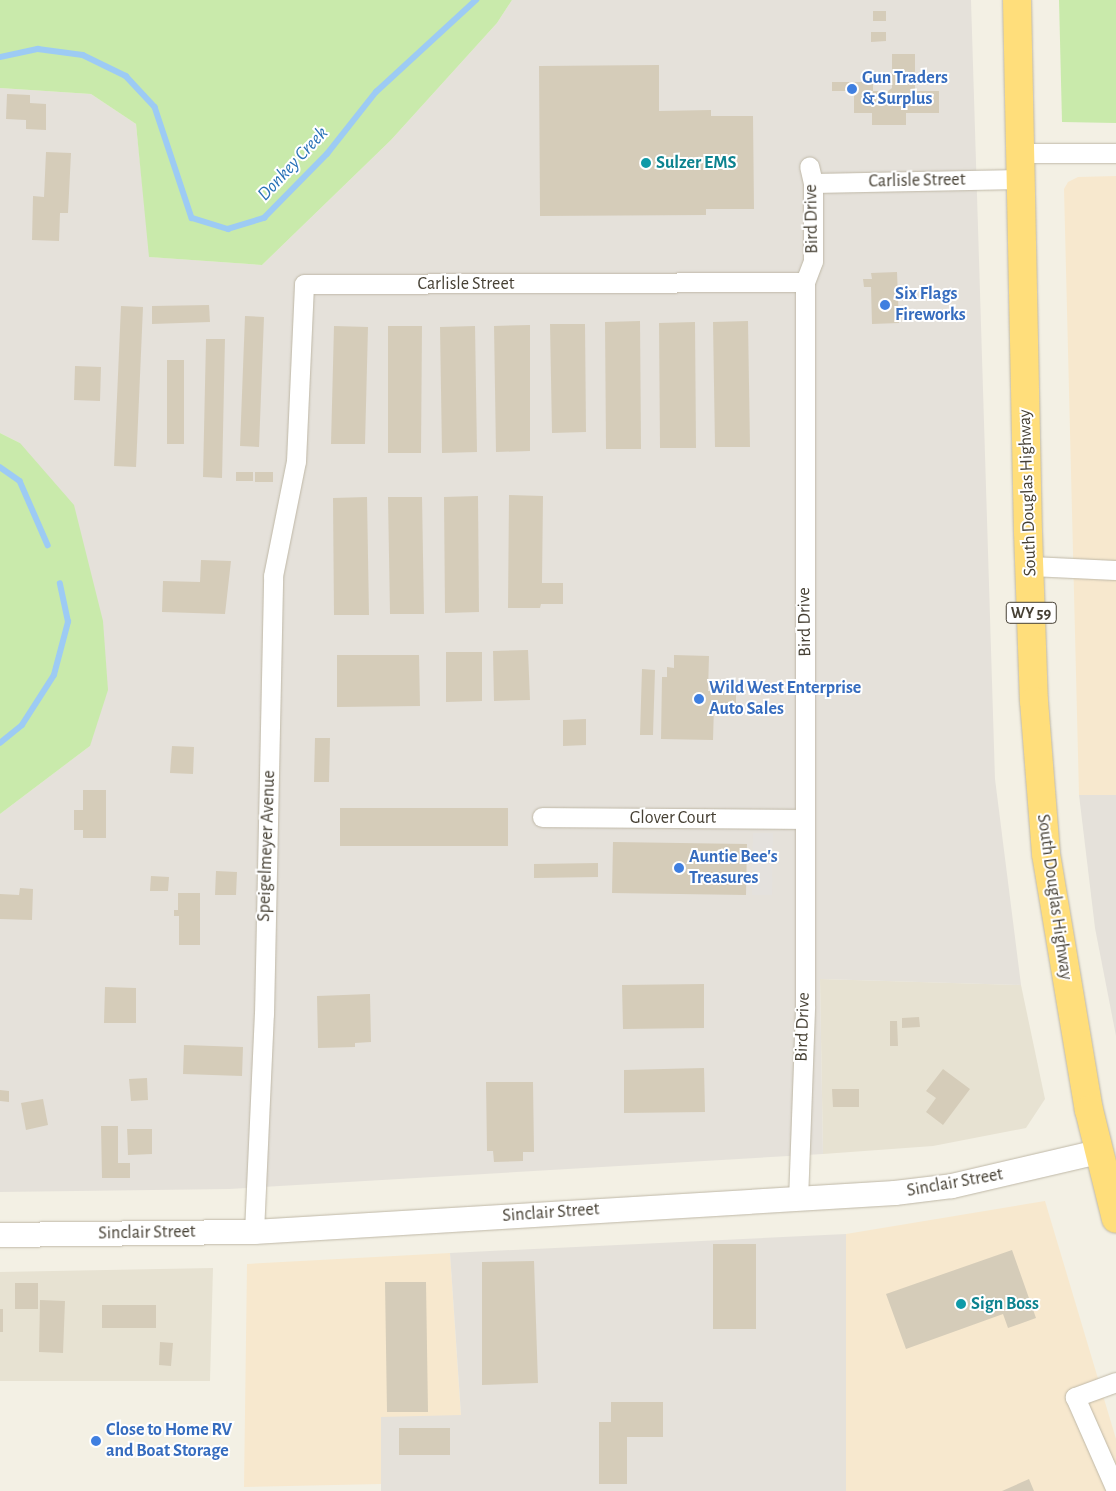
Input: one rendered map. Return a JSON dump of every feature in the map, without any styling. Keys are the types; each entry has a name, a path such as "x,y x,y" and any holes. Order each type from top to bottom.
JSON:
{"highway":[{"name":"South Douglas Highway","path":"1016,0 1034,701 1046,854 1065,979 1098,1152 1116,1219"}],"street":[{"name":"Carlisle Street","path":"811,174 1021,166 1116,153"},
{"name":"Bird Drive","path":"798,1200 805,1006 805,282 813,261 811,174"},
{"name":"Carlisle Street","path":"296,461 304,284 805,282"},
{"name":"Speigelmeyer Avenue","path":"254,1232 264,1014 273,576 296,461"},
{"path":"1030,566 1116,570"},
{"name":"Glover Court","path":"542,817 804,818"},
{"name":"Sinclair Street","path":"0,1235 254,1232 798,1200 952,1186 1098,1152"},
{"path":"1116,1382 1075,1397 1116,1490"}],"shaded area":[{"path":"512,0 971,0 995,779 1021,985 820,979 823,1154 229,1189 0,1192 0,814 90,746 20,443 0,433 0,88 91,94 136,124 150,257 262,265 391,140 497,23"},
{"path":"1116,176 1116,795 1079,795 1064,189 1068,182 1078,177"},
{"path":"1079,795 1116,795 1116,1036 1095,928"},
{"path":"753,833 773,833 772,895 752,895"},
{"path":"820,979 1021,985 1045,1099 1026,1128 933,1146 823,1154"},
{"path":"1045,1201 1116,1439 1116,1491 846,1491 846,1234"},
{"path":"846,1234 846,1491 381,1491 381,1417 461,1415 450,1253"},
{"path":"450,1253 461,1416 381,1418 381,1484 244,1487 247,1264"},
{"path":"213,1268 210,1381 0,1381 0,1272"}],"green space":[{"path":"0,0 512,0 497,23 391,140 262,265 149,257 136,124 91,94 0,88"},
{"path":"1059,0 1116,0 1116,123 1062,122"},
{"path":"0,433 20,443 74,505 103,621 108,690 90,746 0,814"}],"building":[{"path":"873,11 886,11 886,21 873,21"},
{"path":"871,32 886,32 886,41 871,42"},
{"name":"Gun Traders & Surplus","path":"892,54 915,54 915,90 909,91 939,91 939,113 906,113 906,125 872,125 872,113 854,113 854,91 832,91 832,82 873,82 873,91 888,91 892,88"},
{"name":"Sulzer EMS","path":"659,65 659,111 711,110 711,116 753,116 754,209 706,209 706,215 540,216 539,66"},
{"path":"7,94 30,95 30,103 46,104 46,130 26,129 26,120 6,119"},
{"path":"46,152 71,153 68,213 60,213 59,241 32,240 33,196 44,197"},
{"name":"Six Flags Fireworks","path":"897,272 899,323 872,324 871,287 864,287 863,279 872,279 871,273"},
{"path":"209,305 210,322 152,324 152,306"},
{"path":"121,306 143,307 136,467 114,466"},
{"path":"245,316 264,317 259,447 240,446"},
{"path":"640,321 641,449 606,449 605,322"},
{"path":"748,321 750,447 715,447 713,322"},
{"path":"695,322 696,448 660,448 659,323"},
{"path":"550,324 585,324 586,432 552,433"},
{"path":"530,325 530,451 496,452 494,326"},
{"path":"334,326 368,327 365,444 331,444"},
{"path":"388,326 422,326 421,453 388,453"},
{"path":"475,326 477,452 442,453 440,327"},
{"path":"206,339 225,339 222,478 203,477"},
{"path":"167,360 184,360 184,444 167,444"},
{"path":"75,366 101,367 100,401 74,400"},
{"path":"236,472 253,472 253,481 236,481"},
{"path":"255,472 273,472 273,482 255,482"},
{"path":"509,495 543,496 542,583 563,583 563,604 541,604 540,608 508,608"},
{"path":"478,496 479,612 445,613 444,497"},
{"path":"367,497 369,615 334,615 333,498"},
{"path":"388,497 422,497 424,614 390,614"},
{"path":"201,560 231,561 225,614 162,612 163,581 200,582"},
{"path":"528,650 530,700 494,701 493,651"},
{"path":"446,652 482,652 482,701 446,702"},
{"path":"337,655 419,655 420,706 337,707"},
{"name":"Wild West Enterprise Auto Sales","path":"674,655 709,656 708,691 736,692 736,707 714,706 713,740 661,739 662,677 667,677 667,667 674,668"},
{"path":"642,669 655,670 653,735 640,735"},
{"path":"586,719 586,745 563,746 563,720"},
{"path":"315,738 330,738 329,782 314,782"},
{"path":"172,746 194,747 193,774 170,773"},
{"path":"83,790 106,790 106,838 83,838 83,830 74,830 74,810 83,810"},
{"path":"340,808 508,808 508,846 340,846"},
{"name":"Auntie Bee's Treasures","path":"613,842 747,844 746,895 612,893"},
{"path":"598,863 598,877 534,878 534,864"},
{"path":"216,871 237,872 236,895 215,895"},
{"path":"151,876 169,877 168,891 150,891"},
{"path":"20,888 33,889 32,920 0,919 0,894 19,895"},
{"path":"178,893 200,893 200,945 179,945 179,916 174,916 174,910 178,910"},
{"path":"704,984 704,1028 623,1029 622,985"},
{"path":"105,987 136,988 136,1023 104,1023"},
{"path":"370,994 371,1042 355,1043 355,1047 318,1048 317,996"},
{"path":"919,1017 920,1027 902,1028 902,1018"},
{"path":"890,1021 897,1021 898,1046 890,1046"},
{"path":"184,1045 243,1047 242,1076 183,1074"},
{"path":"704,1068 705,1112 624,1113 624,1070"},
{"path":"943,1069 970,1089 943,1125 926,1112 936,1098 926,1091"},
{"path":"147,1078 148,1100 131,1101 129,1079"},
{"path":"486,1082 533,1082 534,1152 523,1152 523,1161 494,1162 493,1151 487,1151"},
{"path":"832,1089 859,1089 859,1107 833,1107"},
{"path":"0,1090 9,1091 9,1102 0,1101"},
{"path":"43,1099 48,1125 26,1130 21,1103"},
{"path":"101,1126 118,1126 118,1163 130,1163 130,1178 102,1178"},
{"path":"127,1129 152,1129 152,1154 128,1155"},
{"path":"713,1244 756,1244 756,1329 713,1329"},
{"name":"Sign Boss","path":"1012,1250 1036,1318 1008,1328 1003,1314 906,1349 886,1294"},
{"path":"534,1261 538,1383 482,1385 482,1262"},
{"path":"385,1282 426,1282 428,1412 387,1412"},
{"path":"15,1283 38,1283 38,1309 15,1309"},
{"path":"40,1300 65,1301 63,1353 39,1352"},
{"path":"102,1305 156,1305 156,1328 102,1328"},
{"path":"0,1309 3,1309 3,1332 0,1332"},
{"path":"160,1342 173,1343 171,1366 159,1365"},
{"path":"611,1402 663,1402 663,1437 627,1437 627,1484 599,1484 599,1422 611,1422"},
{"path":"399,1428 450,1428 450,1455 399,1455"},
{"path":"1029,1479 1034,1491 1002,1491"}],"waterway":[{"name":"Donkey Creek","path":"0,57 38,49 83,55 126,76 155,107 192,218 228,229 264,218 327,154 376,92 476,0"},
{"name":"Donkey Creek","path":"0,467 20,481 48,545"},
{"name":"Donkey Creek","path":"0,743 22,725 54,675 68,622 60,584"}],"place":[{"name":"Gun Traders & Surplus","path":"852,89"},
{"name":"Sulzer EMS","path":"646,163"},
{"name":"Six Flags Fireworks","path":"885,305"},
{"name":"Wild West Enterprise Auto Sales","path":"699,699"},
{"name":"Auntie Bee's Treasures","path":"679,868"},
{"name":"Sign Boss","path":"961,1304"},
{"name":"Close to Home RV and Boat Storage","path":"96,1441"}]}
